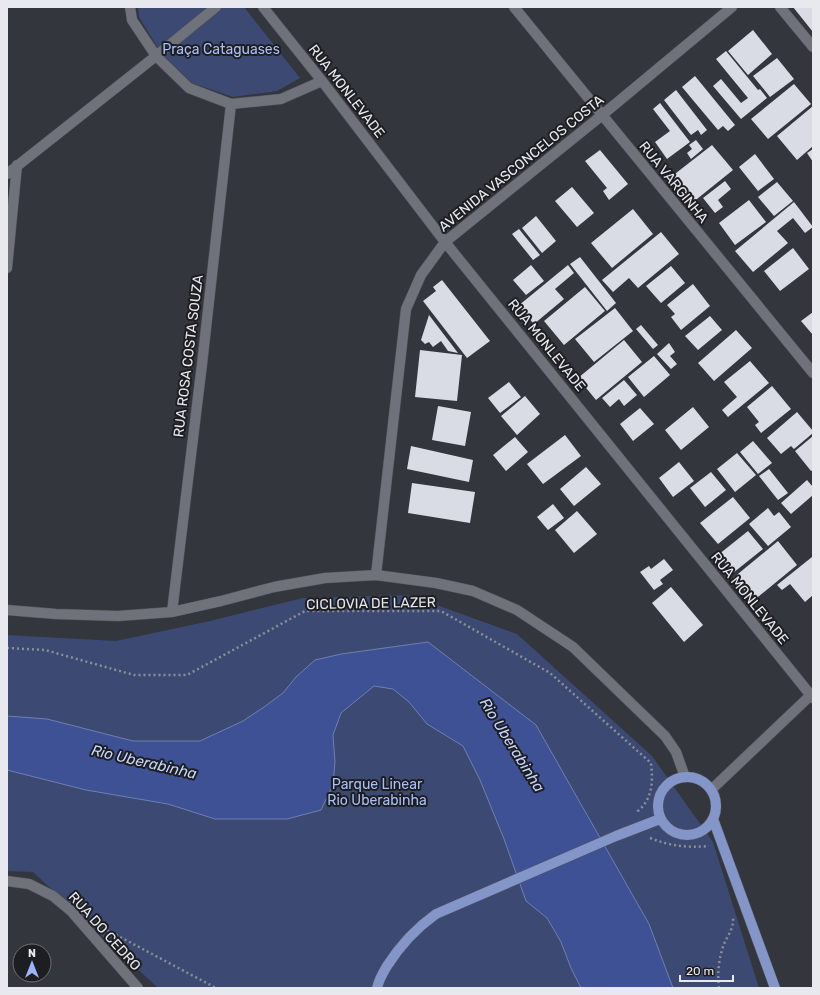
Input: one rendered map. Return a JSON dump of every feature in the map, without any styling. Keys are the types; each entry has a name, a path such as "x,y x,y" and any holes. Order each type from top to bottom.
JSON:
{"main road":[{"path":"685,777 693,778 700,781 711,790 715,797 716,808 714,819 705,830 693,835 679,835 667,828 660,819 657,808 660,794 666,785 672,781 685,777"},
{"path":"377,988 379,980 399,948 418,927 436,914 616,836 660,819"},
{"path":"714,819 773,983"}],"street":[{"path":"130,7 132,20 156,56 189,88 231,104 281,99 322,81"},
{"path":"7,174 12,165 156,56 216,7"},
{"name":"RUA MONLEVADE","path":"263,7 322,81 445,242 812,695"},
{"name":"RUA VARGINHA","path":"514,7 813,374"},
{"name":"AVENIDA VASCONCELOS COSTA","path":"376,575 406,309 421,275 445,242 602,116 732,7"},
{"path":"780,7 813,47"},
{"name":"RUA ROSA COSTA SOUZA","path":"172,612 231,104"},
{"path":"7,268 12,165"},
{"path":"7,610 56,614 118,616 172,612 274,587 325,578 376,575 436,582 473,591 517,610 573,647 666,736 676,752 685,777"},
{"path":"711,790 812,695"},
{"name":"RUA DO CEDRO","path":"7,881 28,884 53,896 71,911 138,988"},
{"path":"773,983 780,988"}],"path":[{"name":"CICLOVIA DE LAZER","path":"7,648 45,650 134,675 187,675 305,611 441,611 550,672 651,762 651,789 648,800 638,811 650,838 664,844 680,847 696,848 712,846"},
{"path":"719,988 720,961 724,945 732,929 733,915"},
{"path":"105,929 216,988"}],"green space":[{"name":"Praça Cataguases","path":"138,7 244,7 300,78 277,91 233,97 192,83 161,53 139,17"},
{"name":"Parque Linear Rio Uberabinha","path":"409,595 517,634 652,756 713,842 759,988 158,988 33,872 7,871 7,635 116,641 210,621 303,598"}],"water":[{"name":"Rio Uberabinha","path":"428,642 536,725 649,924 673,988 581,988 561,942 547,918 526,901 504,839 480,780 463,746 427,724 409,702 393,689 374,686 341,713 333,735 335,762 333,785 321,810 287,819 215,819 168,804 86,790 7,770 7,716 47,719 133,741 200,741 243,721 264,707 283,693 296,677 315,660 341,654"}],"building":[{"path":"793,7 813,7 813,32"},
{"path":"753,30 772,54 748,75 728,51"},
{"path":"726,51 758,90 760,89 767,98 741,119 713,86 721,79 741,103 748,98 716,59"},
{"path":"777,58 794,79 770,97 753,76"},
{"path":"695,76 735,125 728,131 723,126 718,130 682,87"},
{"path":"794,84 811,104 768,139 751,119"},
{"path":"676,90 707,130 701,135 698,130 691,135 664,100"},
{"path":"660,103 690,142 667,159 655,142 670,131 653,109"},
{"path":"813,106 813,146 797,160 777,136"},
{"path":"696,140 703,149 691,159 687,153 692,149 689,145"},
{"path":"712,145 733,170 692,203 671,177"},
{"path":"813,149 813,162 807,153"},
{"path":"600,150 628,184 609,200 603,191 607,188 585,161"},
{"path":"755,154 774,179 758,191 739,167"},
{"path":"725,181 731,189 718,200 723,207 715,213 703,198"},
{"path":"777,182 793,201 774,216 758,197"},
{"path":"572,187 594,213 577,227 555,201"},
{"path":"749,200 766,222 735,245 719,223"},
{"path":"794,202 813,227 805,233 793,218 777,231 788,243 753,272 735,251"},
{"path":"633,209 653,234 612,268 591,243"},
{"path":"536,216 556,241 542,253 522,228"},
{"path":"519,229 540,255 533,260 512,234"},
{"path":"661,232 679,254 638,288 629,278 613,292 602,280"},
{"path":"793,248 809,269 780,291 764,271"},
{"path":"580,257 616,303 607,311 570,264"},
{"path":"531,265 544,281 526,295 513,280"},
{"path":"568,265 574,273 555,289 564,299 534,324 518,306"},
{"path":"671,266 685,283 661,303 646,286"},
{"path":"442,280 490,341 467,358 423,301 436,291 433,287"},
{"path":"693,284 710,306 681,330 671,317 675,314 667,305"},
{"path":"585,287 605,311 564,345 544,321"},
{"path":"615,308 633,331 594,362 575,339"},
{"path":"813,312 813,335 801,321"},
{"path":"429,315 458,353 448,351 441,341 433,347 429,342 425,344 421,340"},
{"path":"710,316 722,330 698,350 685,336"},
{"path":"641,325 658,345 653,349 636,329"},
{"path":"736,330 752,348 714,381 698,363"},
{"path":"624,340 642,362 596,400 578,378"},
{"path":"669,343 675,352 670,356 677,364 671,369 657,354"},
{"path":"420,350 462,355 457,401 415,397"},
{"path":"654,356 670,375 644,397 628,377"},
{"path":"750,361 769,383 728,417 722,410 737,397 724,382"},
{"path":"624,380 637,395 624,406 619,399 610,407 602,398"},
{"path":"509,382 521,397 500,413 488,398"},
{"path":"772,386 791,409 761,433 755,425 759,422 747,407"},
{"path":"525,396 540,414 517,435 501,416"},
{"path":"438,406 471,412 465,446 432,440"},
{"path":"693,407 709,427 681,450 665,430"},
{"path":"640,408 654,424 633,441 620,424"},
{"path":"797,412 813,431 813,433 794,449 791,446 781,454 767,438"},
{"path":"565,435 581,456 543,484 527,464"},
{"path":"813,436 813,470 811,471 795,451"},
{"path":"515,437 528,452 506,471 493,455"},
{"path":"753,441 772,463 758,474 740,452"},
{"path":"411,446 473,460 469,482 407,469"},
{"path":"737,453 756,475 735,492 717,469"},
{"path":"679,462 694,481 673,497 659,478"},
{"path":"586,467 601,484 574,506 560,489"},
{"path":"769,469 788,493 778,500 759,476"},
{"path":"711,472 726,490 705,507 690,488"},
{"path":"807,480 813,487 813,495 791,514 781,503"},
{"path":"412,483 475,492 470,523 408,513"},
{"path":"733,497 750,518 718,544 700,523"},
{"path":"553,504 564,518 548,530 537,517"},
{"path":"768,508 774,516 779,512 791,527 768,546 749,524"},
{"path":"577,511 597,534 574,553 555,530"},
{"path":"748,531 763,549 733,573 718,555"},
{"path":"778,541 797,565 753,601 733,578"},
{"path":"812,557 813,595 805,602 790,584 782,590 777,585"},
{"path":"664,559 673,570 660,580 663,584 654,590 640,572 649,566 651,569"},
{"path":"671,587 703,625 684,642 652,603"}]}
